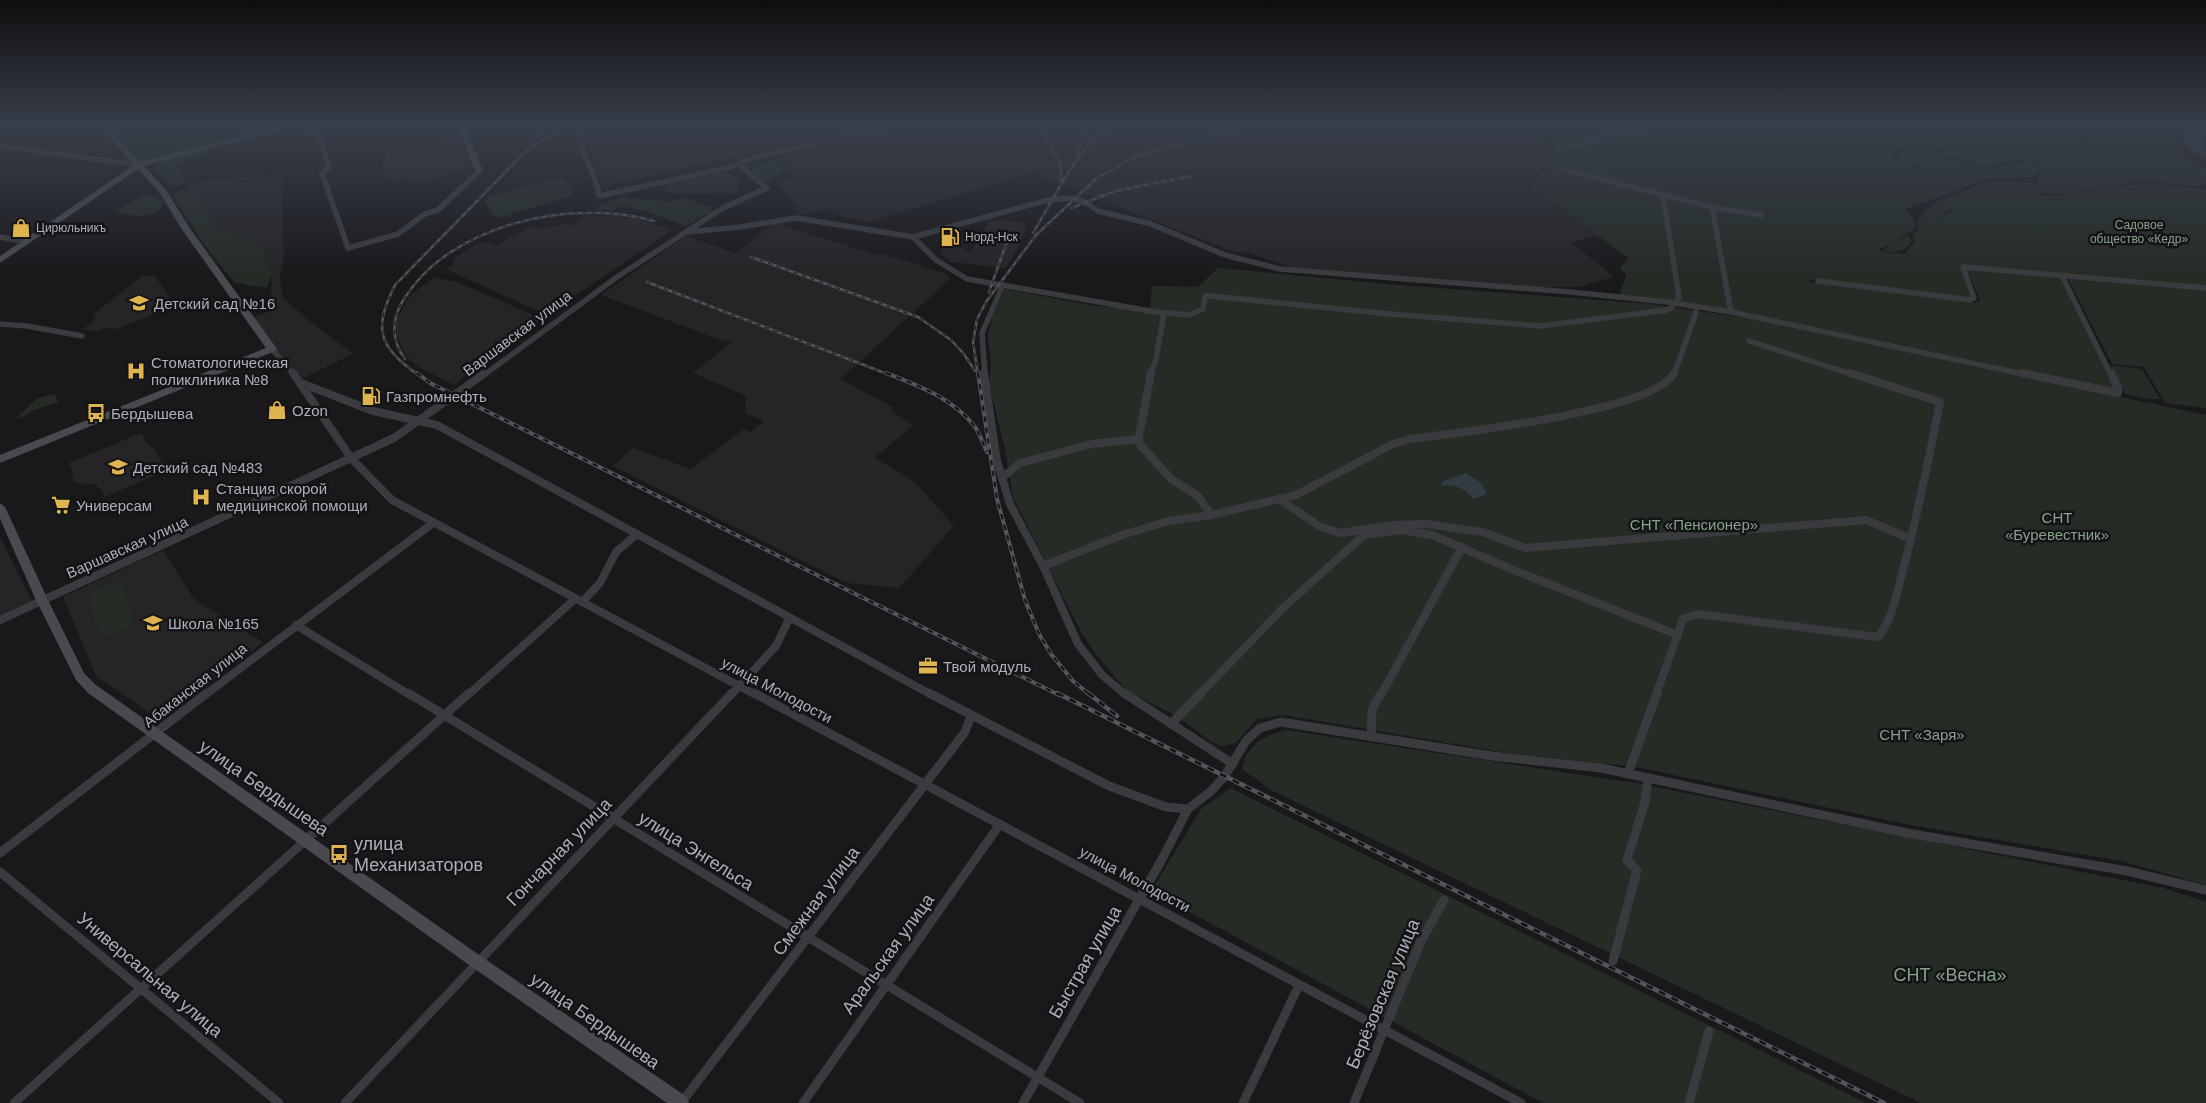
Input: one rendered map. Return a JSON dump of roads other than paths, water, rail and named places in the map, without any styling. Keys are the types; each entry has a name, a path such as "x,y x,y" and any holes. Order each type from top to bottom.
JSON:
{"street":[{"path":"0,260 124,175"},
{"name":"улица Молодости","path":"148,175 163,192 185,228 272,349 301,382 351,458 392,500 1521,1103"},
{"path":"323,175 348,248 398,234 425,214 438,210 475,175"},
{"path":"593,175 599,196 695,175"},
{"name":"Варшавская улица","path":"0,620 394,438 420,421 565,314 722,208 742,201 767,188 752,175"},
{"path":"1587,175 1712,208 1762,215"},
{"path":"914,237 936,260 967,279 1164,313 1189,315 1203,309 1206,296 1211,296 1399,315 1541,326 1667,310 1674,304 1679,297 1663,195"},
{"path":"687,232 740,227 796,218 914,237 1048,200 1071,198 1085,202 1098,211 1151,224 1225,255 1280,269 1571,292 1731,312 2118,394 2118,388 2062,276"},
{"path":"1712,208 1731,312"},
{"path":"0,237 27,242"},
{"path":"1818,281 1970,300 1974,298 1963,268 2206,288"},
{"path":"1004,285 982,333 985,382 997,461 1010,504 1043,566 1078,644 1102,675 1125,694 1232,764"},
{"path":"1043,566 1122,535 1169,521 1211,515 1296,495 1393,444 1410,439 1532,422 1604,406 1655,390 1670,381 1688,340 1696,312"},
{"path":"1164,313 1156,359 1148,382 1138,442 1171,480 1198,496 1211,515"},
{"path":"0,324 27,326 82,336"},
{"path":"1628,774 1683,619 1697,614 1878,637 1885,630 1911,539 1940,402 1749,341"},
{"path":"0,459 272,349"},
{"path":"301,382 373,411 437,426 789,619 971,716 1109,786 1166,807 1188,809 1211,791 1232,764 1246,741 1260,728 1281,722 1492,756 1601,768 1765,801 1907,833 2128,871 2206,890"},
{"path":"1002,478 1020,463 1092,444 1139,439"},
{"path":"1280,500 1319,526 1340,533 1394,525 1426,524 1483,532 1525,548 1866,520 1911,539"},
{"name":"улица Бердышева","path":"0,507 42,600 84,682 477,962 681,1103"},
{"name":"Абаканская улица","path":"0,853 296,625 433,523"},
{"path":"1171,724 1284,606 1364,534 1401,530 1432,534 1678,635"},
{"path":"14,1103 443,716 600,584 616,552 637,534"},
{"path":"1371,737 1372,710 1462,547"},
{"name":"Гончарная улица","path":"345,1103 776,646 789,619"},
{"name":"улица Энгельса","path":"296,625 808,939 1080,1103"},
{"name":"Смежная улица","path":"681,1103 965,732 971,716"},
{"path":"1613,961 1637,870 1627,860 1645,802 1648,778"},
{"name":"Быстрая улица","path":"1022,1103 1140,898 1188,809"},
{"name":"Аральская улица","path":"803,1103 1000,824"},
{"name":"Универсальная улица","path":"0,872 279,1103"},
{"name":"Берёзовская улица","path":"1354,1103 1421,941 1444,900"},
{"path":"1242,1103 1299,985"},
{"path":"1689,1103 1709,1031"}],"railway":[{"path":"418,375 394,355 383,336 382,325 388,300 395,285 502,175"},
{"path":"1061,175 1062,182"},
{"path":"1033,233 1067,175"},
{"path":"978,375 973,342 977,319 986,302 1036,235 1102,175"},
{"path":"1071,208 1115,191 1192,176"},
{"path":"405,359 397,344 394,329 397,314 404,299 425,273 452,252 482,235 516,223 552,216 587,213 622,215 654,221"},
{"path":"989,292 1010,233"},
{"path":"751,257 918,317 951,340 964,354 975,371"},
{"path":"647,282 890,375"},
{"path":"417,373 430,383 1059,695"},
{"path":"886,373 935,394 956,408 975,427 987,452"},
{"path":"978,373 997,499 1025,600 1039,634 1051,654 1073,681 1090,695"},
{"path":"1057,693 1884,1103"},
{"path":"1088,693 1117,716"}],"place":[{"name":"Цирюльникъ","path":"21,228"},
{"name":"Норд-Нск","path":"950,237"},
{"name":"Детский сад №16","path":"139,303"},
{"name":"Стоматологическая поликлиника №8","path":"136,371"},
{"name":"Газпромнефть","path":"371,396"},
{"name":"Ozon","path":"277,410"},
{"name":"Бердышева","path":"96,413"},
{"name":"Детский сад №483","path":"118,467"},
{"name":"Станция скорой медицинской помощи","path":"201,497"},
{"name":"Универсам","path":"61,505"},
{"name":"Школа №165","path":"153,623"},
{"name":"Твой модуль","path":"928,666"},
{"name":"улица Механизаторов","path":"339,854"}],"park label":[{"name":"Садовое общество «Кедр»","path":"2139,232"},
{"name":"СНТ «Пенсионер»","path":"1694,524"},
{"name":"СНТ «Буревестник»","path":"2057,526"},
{"name":"СНТ «Заря»","path":"1922,734"},
{"name":"СНТ «Весна»","path":"1950,975"}]}
